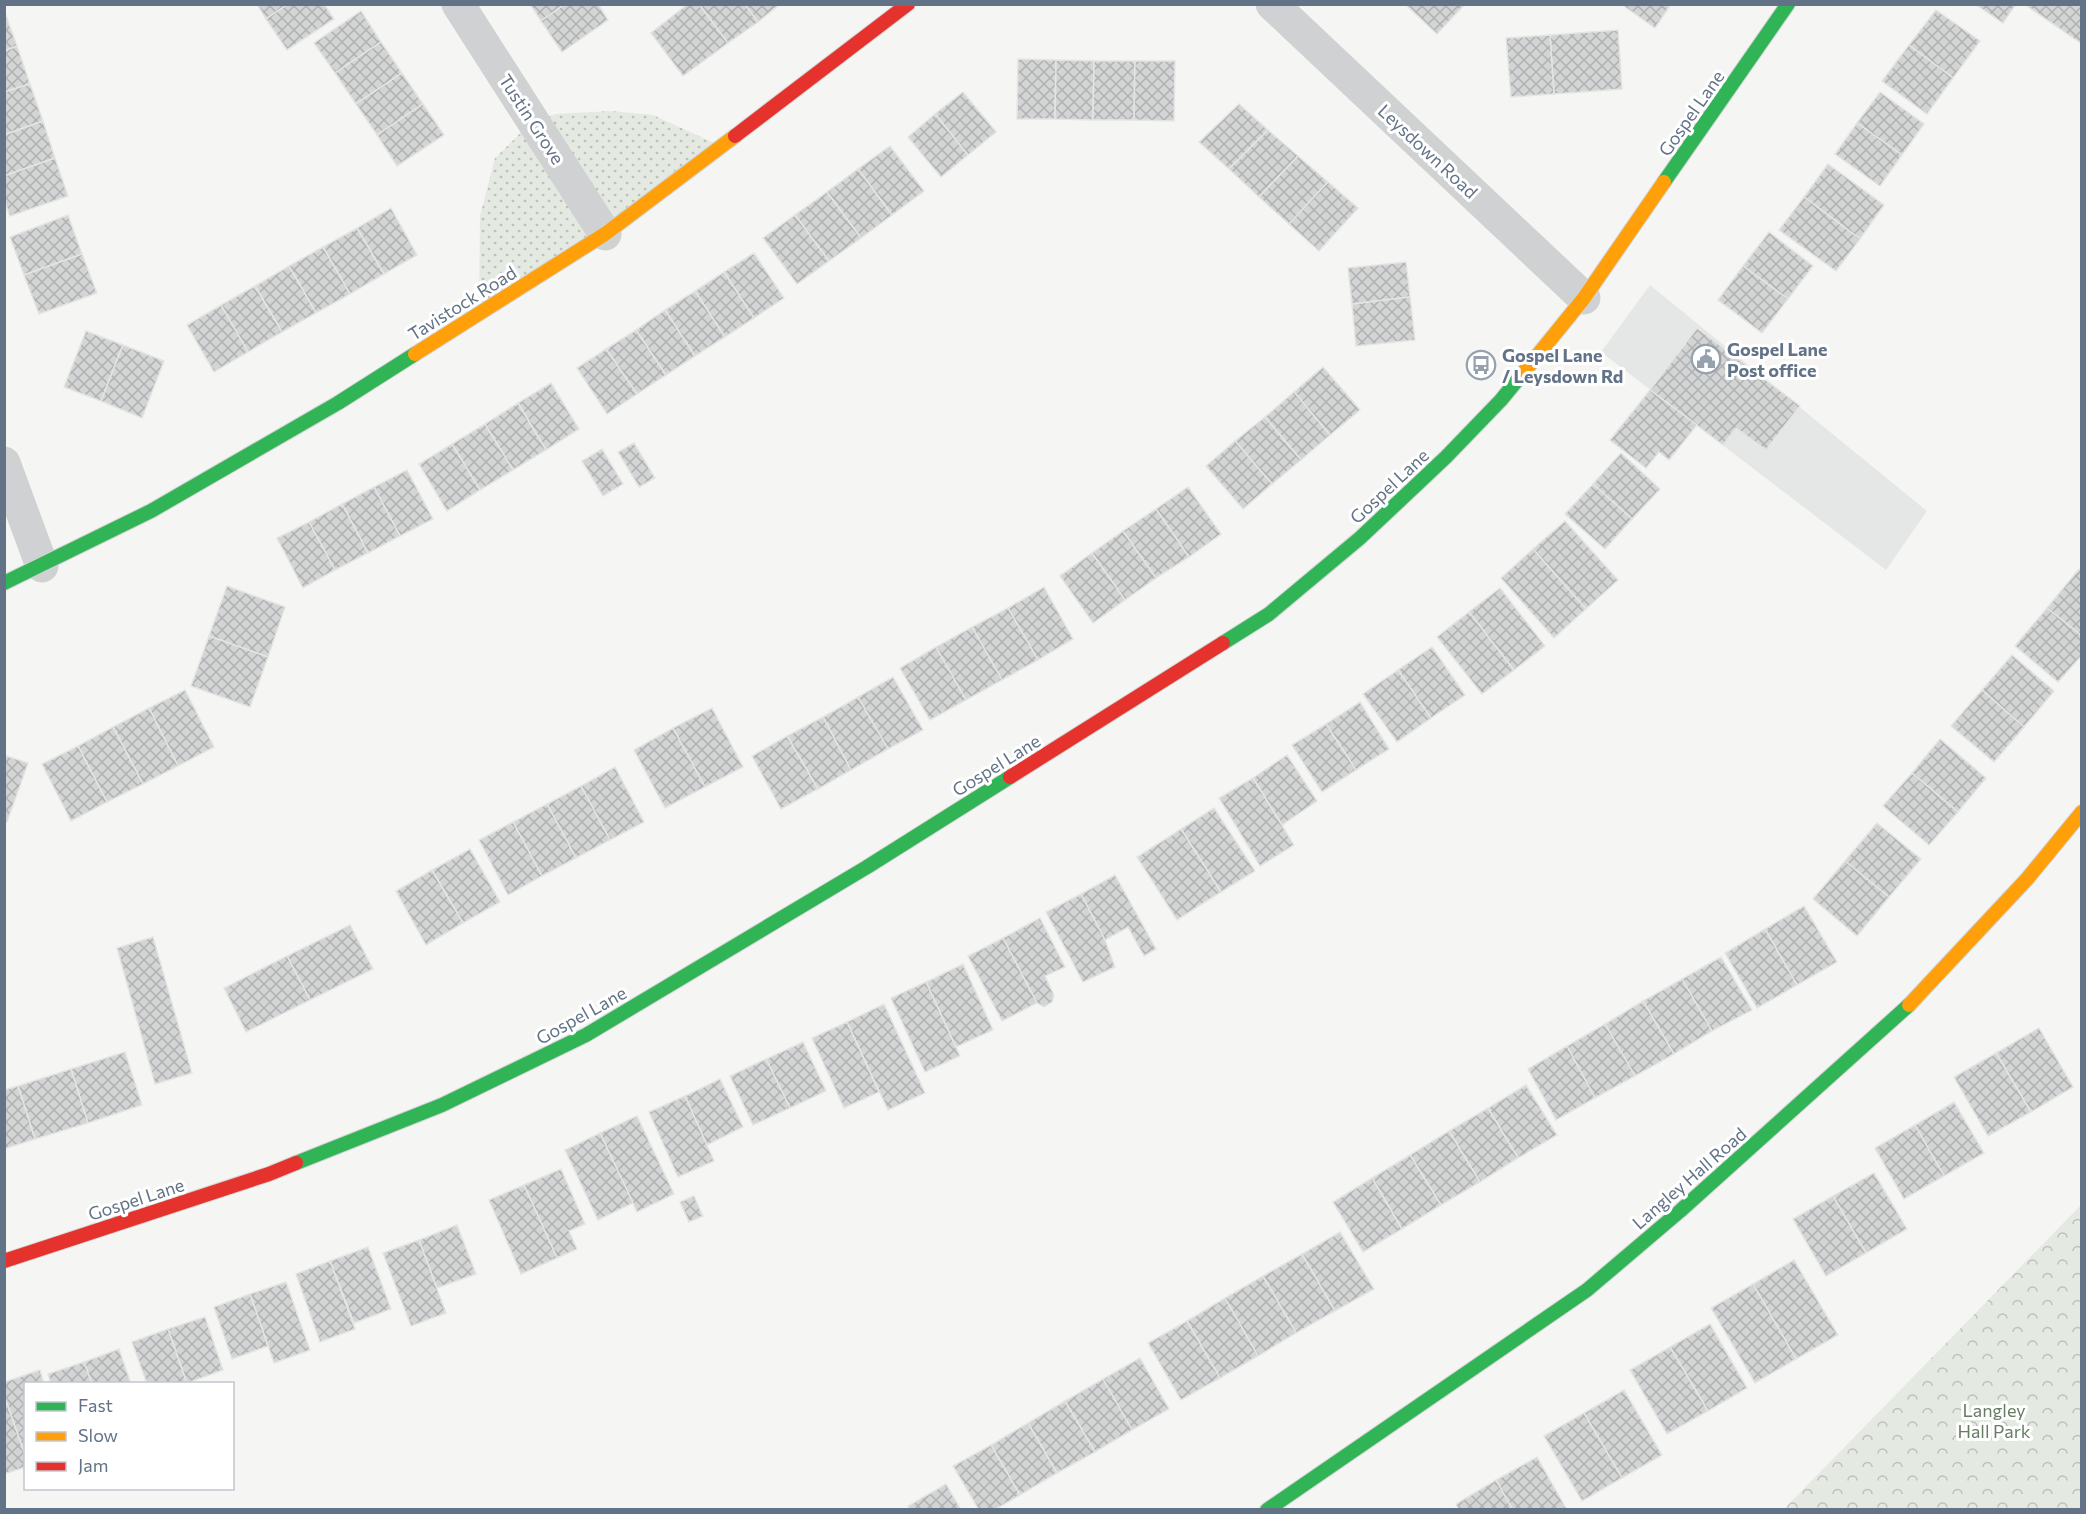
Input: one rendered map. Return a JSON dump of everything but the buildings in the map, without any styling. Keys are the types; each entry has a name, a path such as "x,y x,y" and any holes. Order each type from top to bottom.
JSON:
{"street":[{"name":"Tustin Grove","path":"458,4 605,234"},
{"name":"Tavistock Road","path":"4,583 151,511 338,403 605,234 908,4"},
{"name":"Leysdown Road","path":"1272,4 1584,298"},
{"name":"Gospel Lane","path":"4,1261 269,1174 442,1105 586,1035 867,867 1269,614 1360,538 1446,457 1501,400 1584,298 1788,4"},
{"path":"4,463 42,566"},
{"name":"Langley Hall Road","path":"1267,1509 1587,1290 1638,1247 1905,1010 2027,879 2082,812"}],"shaded area":[{"path":"1650,285 1927,511 1886,570 1601,352"}],"green space":[{"path":"611,111 653,115 721,146 479,313 480,216 495,158 533,121 556,114"},
{"name":"Langley Hall Park","path":"2081,1205 2081,1509 1784,1509"}],"traffic: fast":[{"path":"1664,182 1788,4"},
{"path":"4,583 151,511 338,403 415,354"},
{"path":"1223,643 1269,614 1360,538 1446,457 1501,400 1524,372"},
{"path":"296,1163 442,1105 586,1035 867,867 1010,777"},
{"path":"1267,1510 1587,1290 1680,1211 1909,1005"}],"traffic: slow":[{"path":"415,354 605,234 735,136"},
{"path":"1524,372 1584,298 1664,182"},
{"path":"1909,1005 2027,879 2082,812"}],"traffic: jam":[{"path":"735,136 908,4"},
{"path":"1010,777 1223,643"},
{"path":"4,1261 269,1174 296,1163"}],"place":[{"name":"Gospel Lane Post office","path":"1706,359"},
{"name":"Gospel Lane / Leysdown Rd","path":"1481,365"}]}
